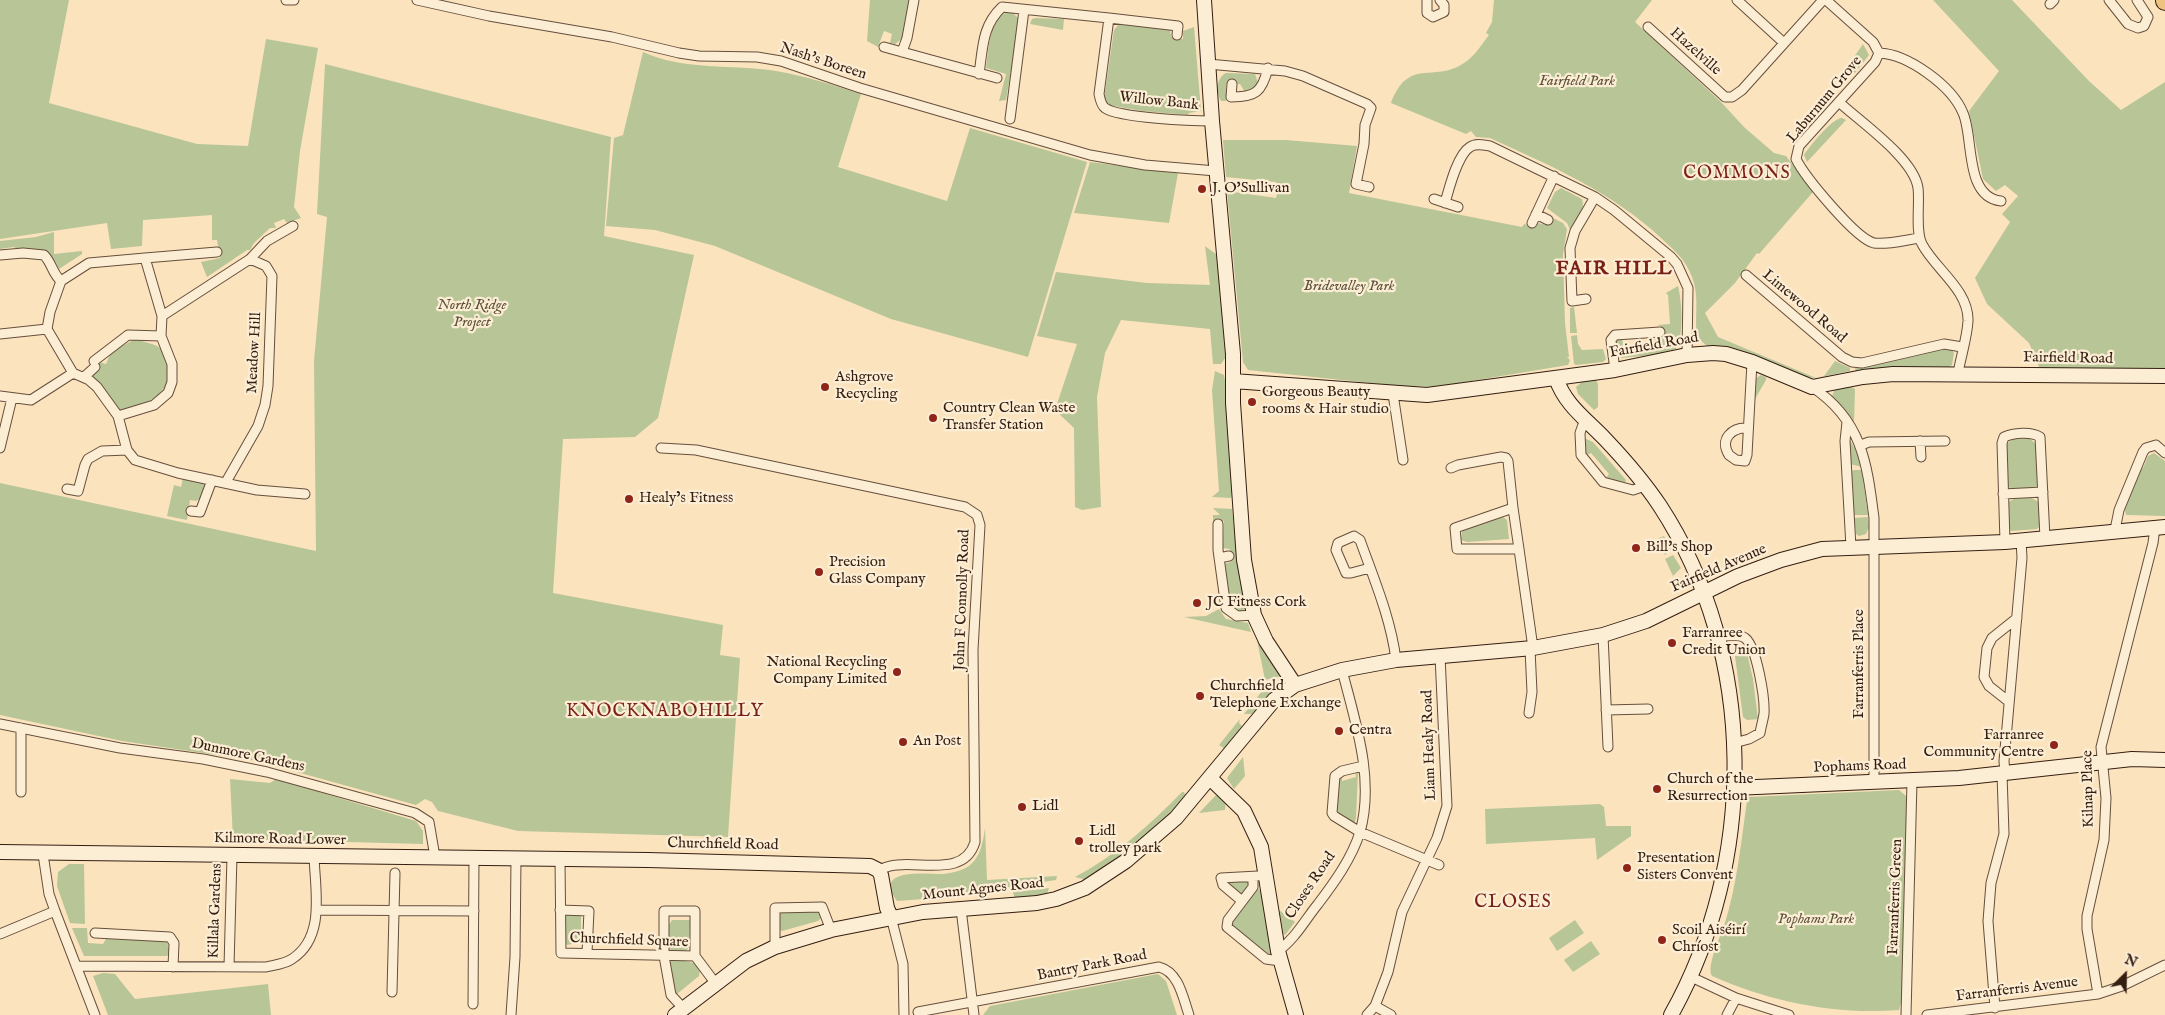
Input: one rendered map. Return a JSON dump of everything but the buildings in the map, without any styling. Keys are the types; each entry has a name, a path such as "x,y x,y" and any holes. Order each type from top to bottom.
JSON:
{"street":[{"path":"286,0 294,0"},
{"name":"Nash's Boreen","path":"417,0 489,16 612,36 680,53 699,56 757,57 781,62 860,88 1090,155 1145,165 1216,171"},
{"path":"902,52 907,38 914,0"},
{"path":"1204,0 1216,171 1233,354 1244,560 1254,615 1266,641 1295,685"},
{"path":"1427,0 1427,13 1433,17 1443,13 1444,5 1440,0"},
{"path":"1736,0 1784,43 1825,0 1873,42 1879,53 1889,53 1913,64 1948,92 1964,114 1977,183 1996,200 2001,201"},
{"path":"2109,0 2128,24 2138,28 2144,26 2148,17 2137,0"},
{"path":"979,74 986,26 991,17 1004,3 1024,10 1178,26 1177,35"},
{"path":"1010,119 1024,10"},
{"name":"Willow Bank","path":"1109,18 1099,94 1105,108 1116,112 1189,122 1212,121"},
{"name":"Hazelville","path":"1648,27 1725,97 1732,97 1742,90 1784,43"},
{"path":"884,47 997,78"},
{"name":"Laburnum Grove","path":"1879,53 1875,62 1840,103 1799,146 1796,154 1799,165 1853,230 1864,240 1882,244 1920,238"},
{"path":"1208,64 1268,68 1303,76 1370,106 1370,112 1364,125 1364,144 1356,184 1369,187"},
{"path":"1232,84 1231,97 1252,95 1259,91 1268,68"},
{"path":"1840,103 1910,168 1918,187 1920,238 1923,247 1958,292 1966,308 1968,322 1958,373"},
{"path":"1445,203 1452,178 1465,153 1470,147 1479,144 1490,146 1595,197 1614,210 1677,264 1684,278 1689,297 1688,355"},
{"path":"1532,223 1554,176"},
{"path":"1586,299 1572,301 1570,248 1575,232 1595,197"},
{"path":"1434,199 1458,207"},
{"path":"1536,214 1548,220"},
{"path":"162,316 250,259 267,241 293,226"},
{"path":"217,252 88,263 61,281 50,312 47,329 73,373 84,377 97,387 118,416 127,450 131,456 140,462 261,491 305,494"},
{"path":"0,255 37,253 44,255 51,264 55,275 61,281"},
{"path":"118,416 154,405 168,393 172,382 173,367 161,336 162,316 145,258"},
{"name":"Meadow Hill","path":"226,482 258,426 266,405 272,276 266,266 250,259"},
{"name":"Limewood Road","path":"1746,276 1842,357 1852,362 1862,363 1946,344 1962,346"},
{"path":"0,334 47,329"},
{"path":"1615,370 1611,340 1615,335 1660,332"},
{"path":"84,377 95,364 128,335 161,336"},
{"name":"Fairfield Road","path":"1233,380 1393,394 1442,394 1615,370 1688,355 1721,353 1752,362 1812,387 1872,376 1958,373 2165,376"},
{"path":"1748,428 1752,362"},
{"path":"0,396 31,400 73,373"},
{"path":"1556,378 1566,401 1632,468 1660,506 1692,564 1718,637 1731,705 1734,743 1734,788 1725,867 1707,936 1671,1015"},
{"name":"Farranferris Place","path":"1812,387 1830,400 1847,422 1861,445 1871,492 1874,546 1874,782"},
{"path":"1393,394 1403,460"},
{"path":"0,448 12,398"},
{"path":"1585,419 1580,433 1581,455 1604,482 1632,490 1645,486"},
{"path":"1847,422 1846,441 1851,547"},
{"path":"2005,542 2002,443 2004,437 2010,434 2035,434 2040,436 2045,538"},
{"path":"1861,445 1869,442 1945,441"},
{"path":"1920,442 1921,457"},
{"path":"2115,530 2119,510 2143,452 2146,448 2156,445 2165,453"},
{"name":"John F Connolly Road","path":"661,448 696,450 857,484 965,507 977,515 980,525 974,650 975,842 969,855 958,863 898,864 878,870"},
{"path":"67,489 78,491 86,462 97,453 127,450"},
{"path":"1451,468 1458,465 1506,458 1531,648 1532,692 1529,713"},
{"path":"191,511 200,512 212,480"},
{"path":"2003,494 2043,492"},
{"path":"1513,508 1455,528 1457,549 1519,550"},
{"path":"1218,524 1219,558 1226,608 1237,616 1254,615"},
{"name":"Fairfield Avenue","path":"1295,685 1342,670 1396,660 1531,648 1603,636 1646,621 1702,592 1781,560 1822,549 2005,542 2160,527"},
{"name":"Kilnap Place","path":"2098,994 2086,930 2087,916 2104,840 2106,798 2101,747 2153,543 2160,527"},
{"path":"1370,568 1351,574 1346,572 1336,550 1338,543 1354,536 1359,538 1370,568 1390,625 1396,660"},
{"path":"1996,1008 1988,922 1992,883 2004,834 2004,761 2017,618 2021,540"},
{"path":"1219,558 1229,556"},
{"path":"2008,701 1989,686 1984,677 1987,648 1992,638 2017,618"},
{"path":"1718,637 1739,635 1746,639 1752,648 1760,681 1764,714 1760,733 1750,739 1734,743"},
{"path":"1603,636 1608,747"},
{"name":"Liam Healy Road","path":"1368,1015 1375,1006 1388,972 1402,912 1444,822 1447,806 1440,656"},
{"name":"Closes Road","path":"1279,956 1326,893 1344,865 1360,832 1364,795 1363,766 1360,741 1342,670"},
{"name":"Mount Agnes Road","path":"679,1012 746,961 775,947 831,930 890,917 961,908 1037,903 1056,899 1085,888 1126,861 1161,832 1193,800 1263,712 1282,693 1295,685"},
{"path":"1606,710 1648,709"},
{"name":"Dunmore Gardens","path":"0,724 120,748 203,759 267,772 415,813 429,822 435,857"},
{"path":"21,728 21,792"},
{"name":"Pophams Road","path":"1734,788 1912,781 2004,774 2132,759 2165,760"},
{"path":"1363,766 1342,771 1335,776 1332,813 1340,822 1360,832 1439,865"},
{"path":"1210,778 1231,796 1249,818 1261,847 1260,876 1279,956 1296,1015"},
{"name":"Farranferris Green","path":"1906,1015 1912,781"},
{"name":"Kilmore Road Lower","path":"0,852 516,858"},
{"path":"43,854 49,894 95,1015"},
{"name":"Killala Gardens","path":"228,967 232,856"},
{"name":"Killala Gardens","path":"76,966 266,967 292,960 310,940 315,926 314,856"},
{"path":"473,1004 474,858"},
{"path":"511,1015 515,957 516,858"},
{"name":"Churchfield Road","path":"516,858 804,863 870,866 878,870"},
{"name":"Churchfield Square","path":"560,859 561,952 695,956 716,984"},
{"path":"878,870 903,964 904,1015"},
{"path":"392,992 395,873"},
{"path":"1260,876 1228,920 1228,929 1266,959 1279,956"},
{"path":"1242,901 1222,886 1221,878 1260,876"},
{"path":"775,947 775,908 822,907 831,930"},
{"path":"961,908 974,1015"},
{"path":"316,910 474,911"},
{"path":"560,910 589,911 587,953"},
{"path":"0,934 55,911"},
{"path":"679,1012 671,995 664,956 664,911 695,911 695,956"},
{"path":"94,933 170,937 174,943 173,967"},
{"name":"Bantry Park Road","path":"918,1012 1159,967 1174,977 1189,1015"},
{"name":"Farranferris Avenue","path":"1927,1015 2098,994 2164,968"},
{"path":"1689,976 1736,998 1789,1015"},
{"path":"1726,1015 1736,998"},
{"path":"1375,1006 1391,1015"}],"green space":[{"path":"0,0 69,0 49,103 197,144 248,146 266,39 318,48 300,151 294,207 301,218 287,223 284,219 274,223 276,228 270,228 254,243 250,250 247,250 207,277 201,262 220,258 217,240 212,240 212,215 143,220 142,246 111,249 107,223 0,239"},
{"path":"870,0 911,0 903,38 895,44 890,43 892,34 884,31 878,47 867,41"},
{"name":"Fairfield Park","path":"1494,0 1652,0 1635,22 1721,102 1744,127 1774,153 1786,156 1813,192 1759,254 1757,253 1735,283 1705,313 1718,337 1816,378 1807,377 1738,349 1707,346 1697,337 1696,292 1686,265 1661,238 1622,207 1580,181 1490,138 1476,137 1471,131 1466,134 1391,103 1398,89 1406,80 1414,75 1453,69 1464,63 1478,50 1489,35 1486,33 1492,22"},
{"path":"1933,0 2012,0 2089,81 2121,110 2165,82 2165,368 2040,369 2029,343 1987,304 1975,278 2010,222 2002,214 2018,196 2005,185 1996,191 1983,179 1969,111 1999,71"},
{"path":"1012,12 1019,19 1019,24 1006,100 999,101 1006,74 986,68 989,43 991,33 998,18 1004,13"},
{"path":"1032,19 1064,19 1063,30 1030,24"},
{"path":"1119,24 1167,28 1170,29 1171,37 1183,39 1183,31 1194,27 1201,111 1189,113 1188,115 1142,111 1109,105 1105,99 1105,92 1114,30"},
{"path":"1863,44 1869,55 1855,73 1847,67"},
{"path":"643,52 659,58 692,65 759,69 787,73 861,94 838,167 947,201 970,128 1087,162 1028,357 891,319 715,246 655,230 606,226 614,138 623,135"},
{"name":"North Ridge Project","path":"325,64 611,137 604,236 694,255 658,418 635,437 563,439 553,593 723,625 720,655 740,658 728,837 518,831 438,811 432,802 425,799 416,805 257,761 122,741 0,715 0,483 316,551 314,361 327,217 317,214"},
{"path":"1226,73 1255,74 1258,83 1254,90 1245,92 1240,84 1226,84 1226,101 1221,101 1218,94 1218,85 1220,78"},
{"path":"1842,118 1846,120 1807,162 1804,155 1811,145 1827,127"},
{"name":"Bridevalley Park","path":"1223,140 1286,140 1357,146 1349,193 1522,227 1524,224 1534,227 1538,223 1547,225 1551,217 1563,223 1567,229 1563,255 1565,323 1569,357 1567,357 1570,360 1568,365 1435,387 1398,386 1248,370 1243,362 1227,191 1276,198 1279,186 1276,185 1276,182 1226,177"},
{"path":"1090,162 1178,173 1169,223 1074,213"},
{"path":"1561,188 1582,199 1583,203 1582,212 1571,232 1567,223 1547,208 1555,192"},
{"path":"54,232 54,254 82,251 82,254 59,269 61,275 45,253 41,251 36,249 16,249 14,247 0,249 0,241 36,237"},
{"path":"1205,246 1217,255 1226,357 1221,364 1213,364 1210,329 1121,320 1105,353 1097,397 1101,507 1082,510 1075,507 1074,428 1055,410 1077,344 1037,336 1056,272 1147,283 1210,285"},
{"path":"1678,286 1681,318 1679,343 1676,349 1653,355 1621,358 1620,354 1616,353 1615,344 1618,338 1622,339 1624,348 1653,345 1655,338 1661,337 1661,326 1657,325 1670,324 1668,295 1666,293"},
{"path":"1574,307 1577,333 1570,333 1570,308"},
{"path":"1577,335 1578,344 1582,350 1603,349 1606,359 1603,362 1574,364 1571,336"},
{"path":"137,338 155,345 163,351 168,367 168,377 166,385 155,398 139,406 121,411 92,376 98,362 106,364 111,352"},
{"path":"1944,348 1951,349 1954,353 1952,365 1947,368 1856,373 1855,368"},
{"path":"1835,361 1850,368 1850,371 1816,378 1824,376"},
{"path":"1215,371 1224,375 1225,381 1231,498 1212,497 1219,491 1212,390"},
{"path":"1761,375 1766,377 1766,380 1755,399 1755,379"},
{"path":"1596,380 1598,384 1598,407 1594,410 1578,394 1576,387 1583,381"},
{"path":"1850,386 1855,389 1854,423 1832,396 1835,389"},
{"path":"1584,438 1593,442 1626,480 1624,485 1605,479 1609,474 1591,453 1585,456"},
{"path":"2029,438 2038,446 2039,484 2036,488 2011,489 2008,486 2006,446 2013,440"},
{"path":"1849,439 1858,453 1862,467 1850,464"},
{"path":"2154,453 2165,461 2165,516 2126,515 2124,506 2140,467 2143,468 2148,456"},
{"path":"1862,470 1868,515 1852,515 1852,471"},
{"path":"183,478 207,484 204,496 196,501 190,500 187,520 167,516 174,485 181,487"},
{"path":"2030,497 2040,503 2041,525 2037,529 2011,531 2008,526 2008,502 2016,498"},
{"path":"1213,508 1232,509 1238,564 1246,608 1240,612 1234,611 1229,604 1224,564 1231,562 1230,549 1223,548 1224,521 1213,521 1213,515 1220,515"},
{"path":"1503,517 1507,520 1509,539 1467,542 1461,540 1462,532 1466,528"},
{"path":"1868,517 1869,527 1866,534 1859,536 1856,534 1854,518"},
{"path":"1664,536 1671,549 1665,555 1657,541"},
{"path":"1673,555 1681,568 1673,576 1665,559"},
{"path":"1219,609 1226,619 1248,623 1251,632 1184,617 1206,616"},
{"path":"1257,640 1281,676 1265,680"},
{"path":"1747,653 1753,679 1758,719 1747,720 1743,717 1735,656"},
{"path":"1280,681 1281,684 1252,714 1244,714 1266,686"},
{"path":"1240,719 1239,723 1242,726 1225,749 1219,745"},
{"path":"1243,757 1245,776 1234,789 1227,778"},
{"path":"1355,770 1358,772 1356,817 1355,822 1352,822 1336,813 1339,778 1342,775 1342,781 1356,777"},
{"path":"230,779 270,783 276,779 416,821 423,831 423,844 233,839"},
{"name":"Pophams Park","path":"1899,790 1906,796 1907,805 1902,999 1899,1010 1851,1010 1804,1005 1757,993 1712,976 1712,959 1724,926 1732,895 1749,797"},
{"path":"1184,792 1186,797 1146,841 1087,880 1075,877 1104,860 1132,839"},
{"path":"1216,795 1226,801 1225,810 1199,813"},
{"path":"1600,804 1604,807 1606,826 1631,826 1631,836 1597,860 1595,838 1486,844 1485,809"},
{"path":"985,828 987,880 1057,876 1056,880 995,889 978,895 897,901 891,890 891,882 896,878 914,874 946,874 969,866 979,853"},
{"path":"69,864 84,864 85,924 70,923 57,886 58,872"},
{"path":"1248,879 1251,882 1240,896 1225,882"},
{"path":"1049,888 1047,894 1015,900 1013,892"},
{"path":"1259,889 1272,954 1270,955 1232,926 1232,921 1252,894"},
{"path":"1279,910 1295,922 1285,935 1283,934"},
{"path":"819,911 822,917 818,921 782,931 778,929 779,914 782,912"},
{"path":"568,912 581,915 581,942 567,945 565,942 565,915"},
{"path":"672,920 690,920 689,947 686,951 671,950 669,948 669,925"},
{"path":"1575,920 1584,933 1557,951 1549,938"},
{"path":"72,928 87,928 88,943 103,944 106,939 159,940 167,942 170,953 167,956 84,956"},
{"path":"1591,941 1600,954 1573,972 1564,960"},
{"path":"675,959 694,963 700,970 699,976 677,994 674,994 671,965 668,963"},
{"path":"103,973 115,974 135,999 268,984 271,1015 108,1015 93,976"},
{"path":"1158,974 1166,981 1177,1015 983,1015 990,1006"}],"place":[{"name":"J. O'Sullivan","path":"1202,189"},
{"name":"Ashgrove Recycling","path":"825,387"},
{"name":"Gorgeous Beauty rooms & Hair studio","path":"1252,402"},
{"name":"Country Clean Waste Transfer Station","path":"933,418"},
{"name":"Healy’s Fitness","path":"629,499"},
{"name":"Bill's Shop","path":"1636,548"},
{"name":"Precision Glass Company","path":"819,572"},
{"name":"JC Fitness Cork","path":"1197,603"},
{"name":"Farranree Credit Union","path":"1672,643"},
{"name":"National Recycling Company Limited","path":"897,672"},
{"name":"Churchfield Telephone Exchange","path":"1200,696"},
{"name":"Centra","path":"1339,731"},
{"name":"An Post","path":"903,742"},
{"name":"Farranree Community Centre","path":"2054,745"},
{"name":"Church of the Resurrection","path":"1657,789"},
{"name":"Lidl","path":"1022,807"},
{"name":"Lidl trolley park","path":"1079,841"},
{"name":"Presentation Sisters Convent","path":"1627,868"},
{"name":"Scoil Aiséirí Chríost","path":"1662,940"}],"district":[{"name":"COMMONS","path":"1737,174"},
{"name":"FAIR HILL","path":"1614,270"},
{"name":"KNOCKNABOHILLY","path":"665,712"},
{"name":"CLOSES","path":"1513,903"}]}
